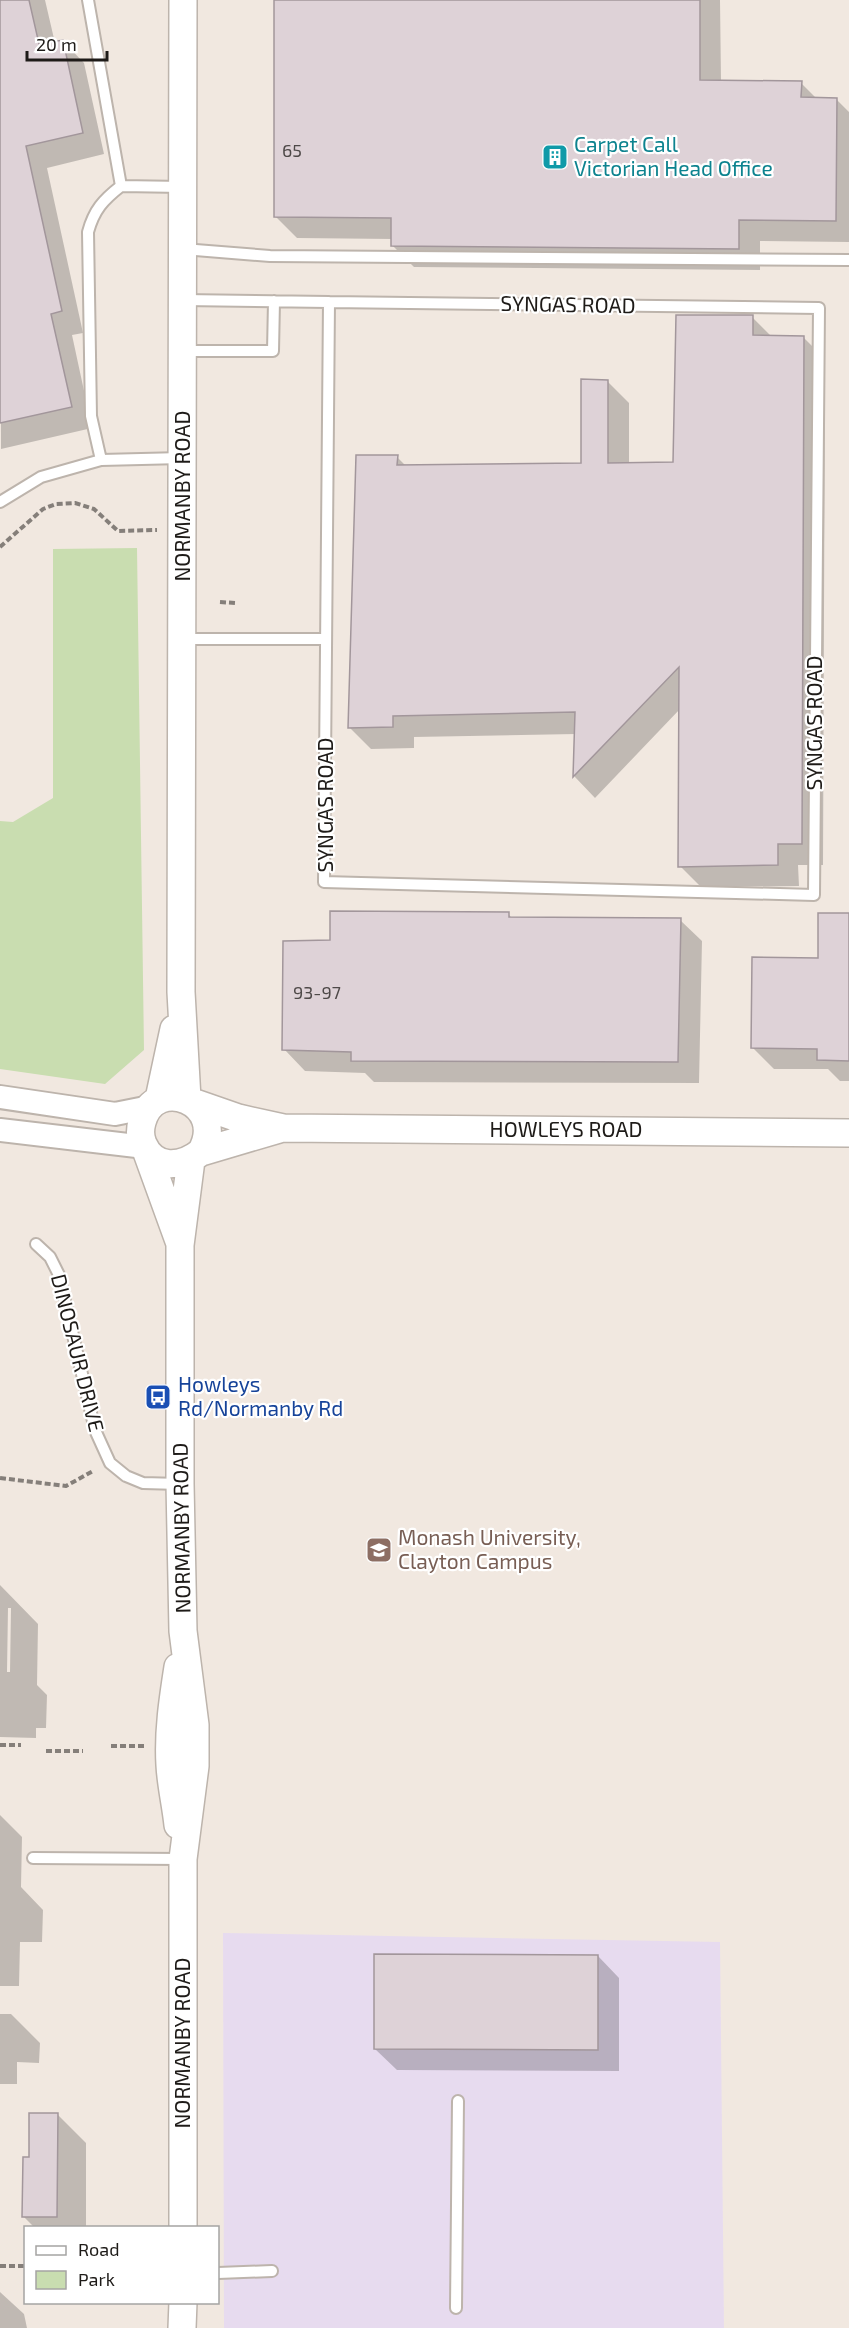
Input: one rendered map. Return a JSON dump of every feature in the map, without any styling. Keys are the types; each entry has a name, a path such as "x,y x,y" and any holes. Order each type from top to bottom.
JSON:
{"street":[{"name":"NORMANBY ROAD","path":"183,0 181,992 189,1100"},
{"name":"NORMANBY ROAD","path":"154,1103 181,992"},
{"path":"0,1097 115,1114 170,1097 189,1100 201,1110 208,1131 206,1143 196,1156 180,1164 162,1162 146,1149 141,1140 141,1128 144,1117 154,1103"},
{"name":"HOWLEYS ROAD","path":"189,1100 238,1118 283,1128 849,1132"},
{"name":"HOWLEYS ROAD","path":"196,1156 283,1128"},
{"path":"0,1130 146,1149"},
{"name":"NORMANBY ROAD","path":"146,1149 180,1245"},
{"name":"NORMANBY ROAD","path":"183,2226 183,1859 170,1766 170,1724 183,1631 180,1484 180,1245 196,1156"},
{"path":"182,2328 183,2304"}],"lane":[{"path":"87,0 121,186"},
{"path":"101,460 91,416 88,232 93,214 108,196 121,186 183,187"},
{"path":"183,249 270,256 849,260"},
{"name":"SYNGAS ROAD","path":"183,300 819,308 814,895 324,882 329,302"},
{"path":"183,351 273,351 274,301"},
{"path":"0,502 41,477 101,460 183,458"},
{"path":"182,639 326,639"},
{"name":"DINOSAUR DRIVE","path":"36,1244 51,1257 59,1275 94,1430 110,1463 126,1476 143,1484 180,1484"},
{"path":"33,1858 183,1859"},
{"path":"456,2308 458,2101"},
{"path":"219,2273 272,2271"}],"path":[{"path":"0,547 43,508 57,504 75,503 94,509 118,531 182,529"},
{"path":"220,602 235,603"},
{"path":"0,1478 66,1486 110,1463"},
{"path":"0,1745 21,1745"},
{"path":"111,1746 138,1746"},
{"path":"46,1751 83,1751"},
{"path":"0,2266 24,2266"}],"shaded area":[{"path":"223,1933 720,1942 724,2328 224,2328"}],"green space":[{"path":"137,548 144,1050 105,1084 0,1069 0,821 13,822 53,798 53,549"}],"building":[{"path":"0,0 29,0 39,44 63,40 83,133 26,146 62,311 51,314 72,407 0,423"},
{"name":"Carpet Call Victorian Head Office","path":"274,0 700,0 700,80 802,81 801,97 837,98 836,221 739,220 739,249 391,246 391,218 274,217"},
{"path":"676,315 753,315 753,335 804,336 802,844 778,844 778,865 678,867 679,667 573,777 575,712 393,716 393,727 348,728 356,455 398,455 397,465 581,463 581,379 608,380 608,463 673,462"},
{"path":"330,911 509,912 509,917 681,918 678,1062 351,1061 351,1052 282,1050 283,941 330,940"},
{"path":"818,913 849,913 849,1061 817,1060 817,1049 751,1048 752,957 818,958"},
{"path":"374,1954 598,1955 598,2050 374,2049"},
{"path":"29,2113 58,2113 57,2217 22,2217 23,2157 29,2157"}],"place":[{"name":"Carpet Call Victorian Head Office","path":"555,157"},
{"name":"Howleys Rd/Normanby Rd","path":"158,1397"},
{"name":"Monash University, Clayton Campus","path":"379,1550"}]}
